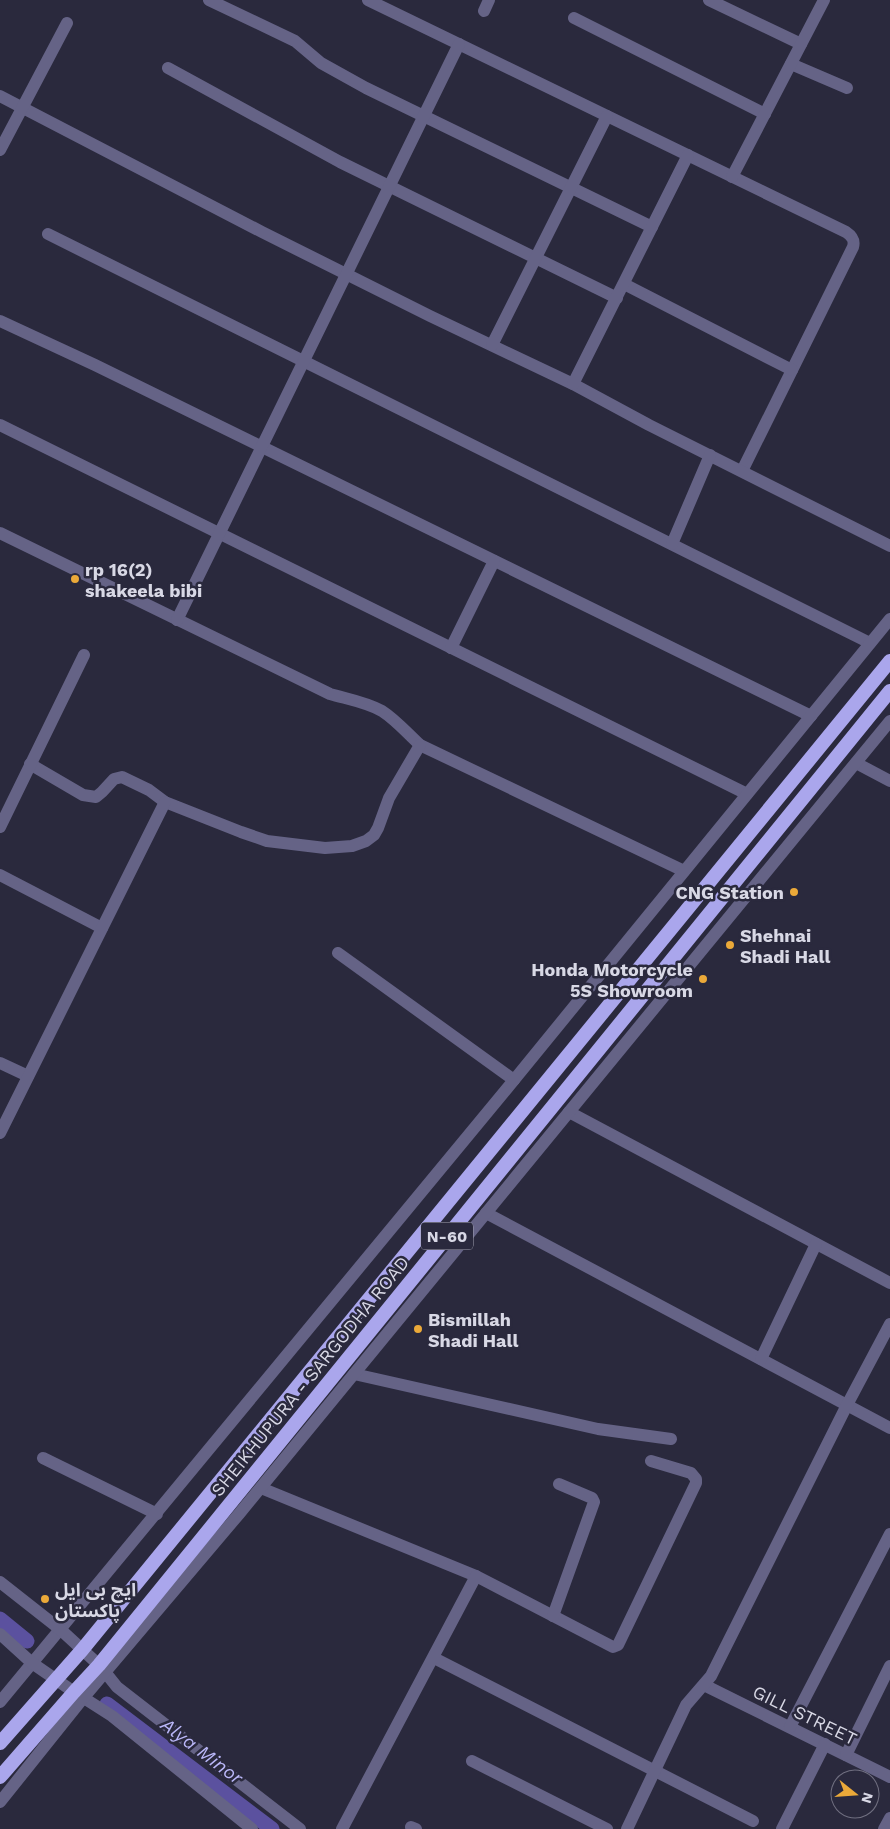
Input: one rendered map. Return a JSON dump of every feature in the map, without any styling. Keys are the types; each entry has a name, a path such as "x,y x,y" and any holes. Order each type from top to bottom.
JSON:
{"highway":[{"name":"SHEIKHUPURA - SARGODHA ROAD","path":"0,1743 82,1650 890,661"},
{"name":"SHEIKHUPURA - SARGODHA ROAD","path":"0,1777 102,1669 890,691"}],"street":[{"path":"209,0 295,40 321,63 335,71 652,227"},
{"path":"368,0 846,232 854,238 852,247 742,471"},
{"path":"709,0 801,44"},
{"path":"732,177 824,0"},
{"path":"574,18 765,114"},
{"path":"0,150 67,22"},
{"path":"177,620 459,44"},
{"path":"791,64 847,88"},
{"path":"168,68 340,162 616,298"},
{"path":"0,96 262,232 573,384 890,546"},
{"path":"492,345 608,116"},
{"path":"573,384 688,155"},
{"path":"48,234 870,643"},
{"path":"624,284 792,370"},
{"path":"0,321 95,365 811,716"},
{"path":"0,425 747,794"},
{"path":"672,544 710,455"},
{"path":"0,533 330,694 381,710 394,719 420,745 684,871"},
{"path":"451,648 494,561"},
{"path":"0,1702 514,1080 890,619"},
{"path":"0,826 84,655"},
{"path":"102,1669 261,1488 890,721"},
{"path":"30,764 83,795 96,797 114,779 122,777 150,790 165,802 241,832 267,841 325,848 360,844 374,835 389,798 420,745"},
{"path":"856,763 890,780"},
{"path":"0,1133 165,802"},
{"path":"0,875 102,928"},
{"path":"338,953 514,1080"},
{"path":"0,1063 28,1076"},
{"path":"569,1112 890,1284"},
{"path":"486,1213 890,1428"},
{"path":"761,1359 816,1244"},
{"path":"627,1829 686,1705 711,1676 847,1405 890,1324"},
{"path":"354,1374 598,1429 671,1439"},
{"path":"43,1458 157,1514"},
{"path":"261,1488 476,1576 613,1647 618,1645 696,1483 696,1479 691,1473 651,1461"},
{"path":"553,1616 594,1502 592,1498 559,1484"},
{"path":"790,1727 890,1534"},
{"path":"342,1829 476,1576"},
{"path":"0,1582 60,1630 102,1669 117,1687 300,1829"},
{"path":"0,1634 32,1663 112,1716 252,1829"},
{"path":"434,1658 753,1821"},
{"path":"846,1755 890,1666"},
{"name":"GILL STREET","path":"704,1685 890,1777"},
{"path":"0,1802 79,1695"},
{"path":"782,1829 825,1744"},
{"path":"472,1761 607,1829"},
{"path":"884,1829 890,1818"}],"waterway":[{"name":"Alya Minor","path":"0,1619 27,1641"},
{"name":"Alya Minor","path":"107,1704 272,1829"}],"place":[{"name":"rp 16(2) shakeela bibi","path":"75,579"},
{"name":"CNG Station","path":"794,892"},
{"name":"Shehnai Shadi Hall","path":"730,945"},
{"name":"Honda Motorcycle 5S Showroom","path":"703,979"},
{"name":"Bismillah Shadi Hall","path":"418,1329"},
{"name":"ایچ بی ایل پاکستان","path":"45,1599"}]}
